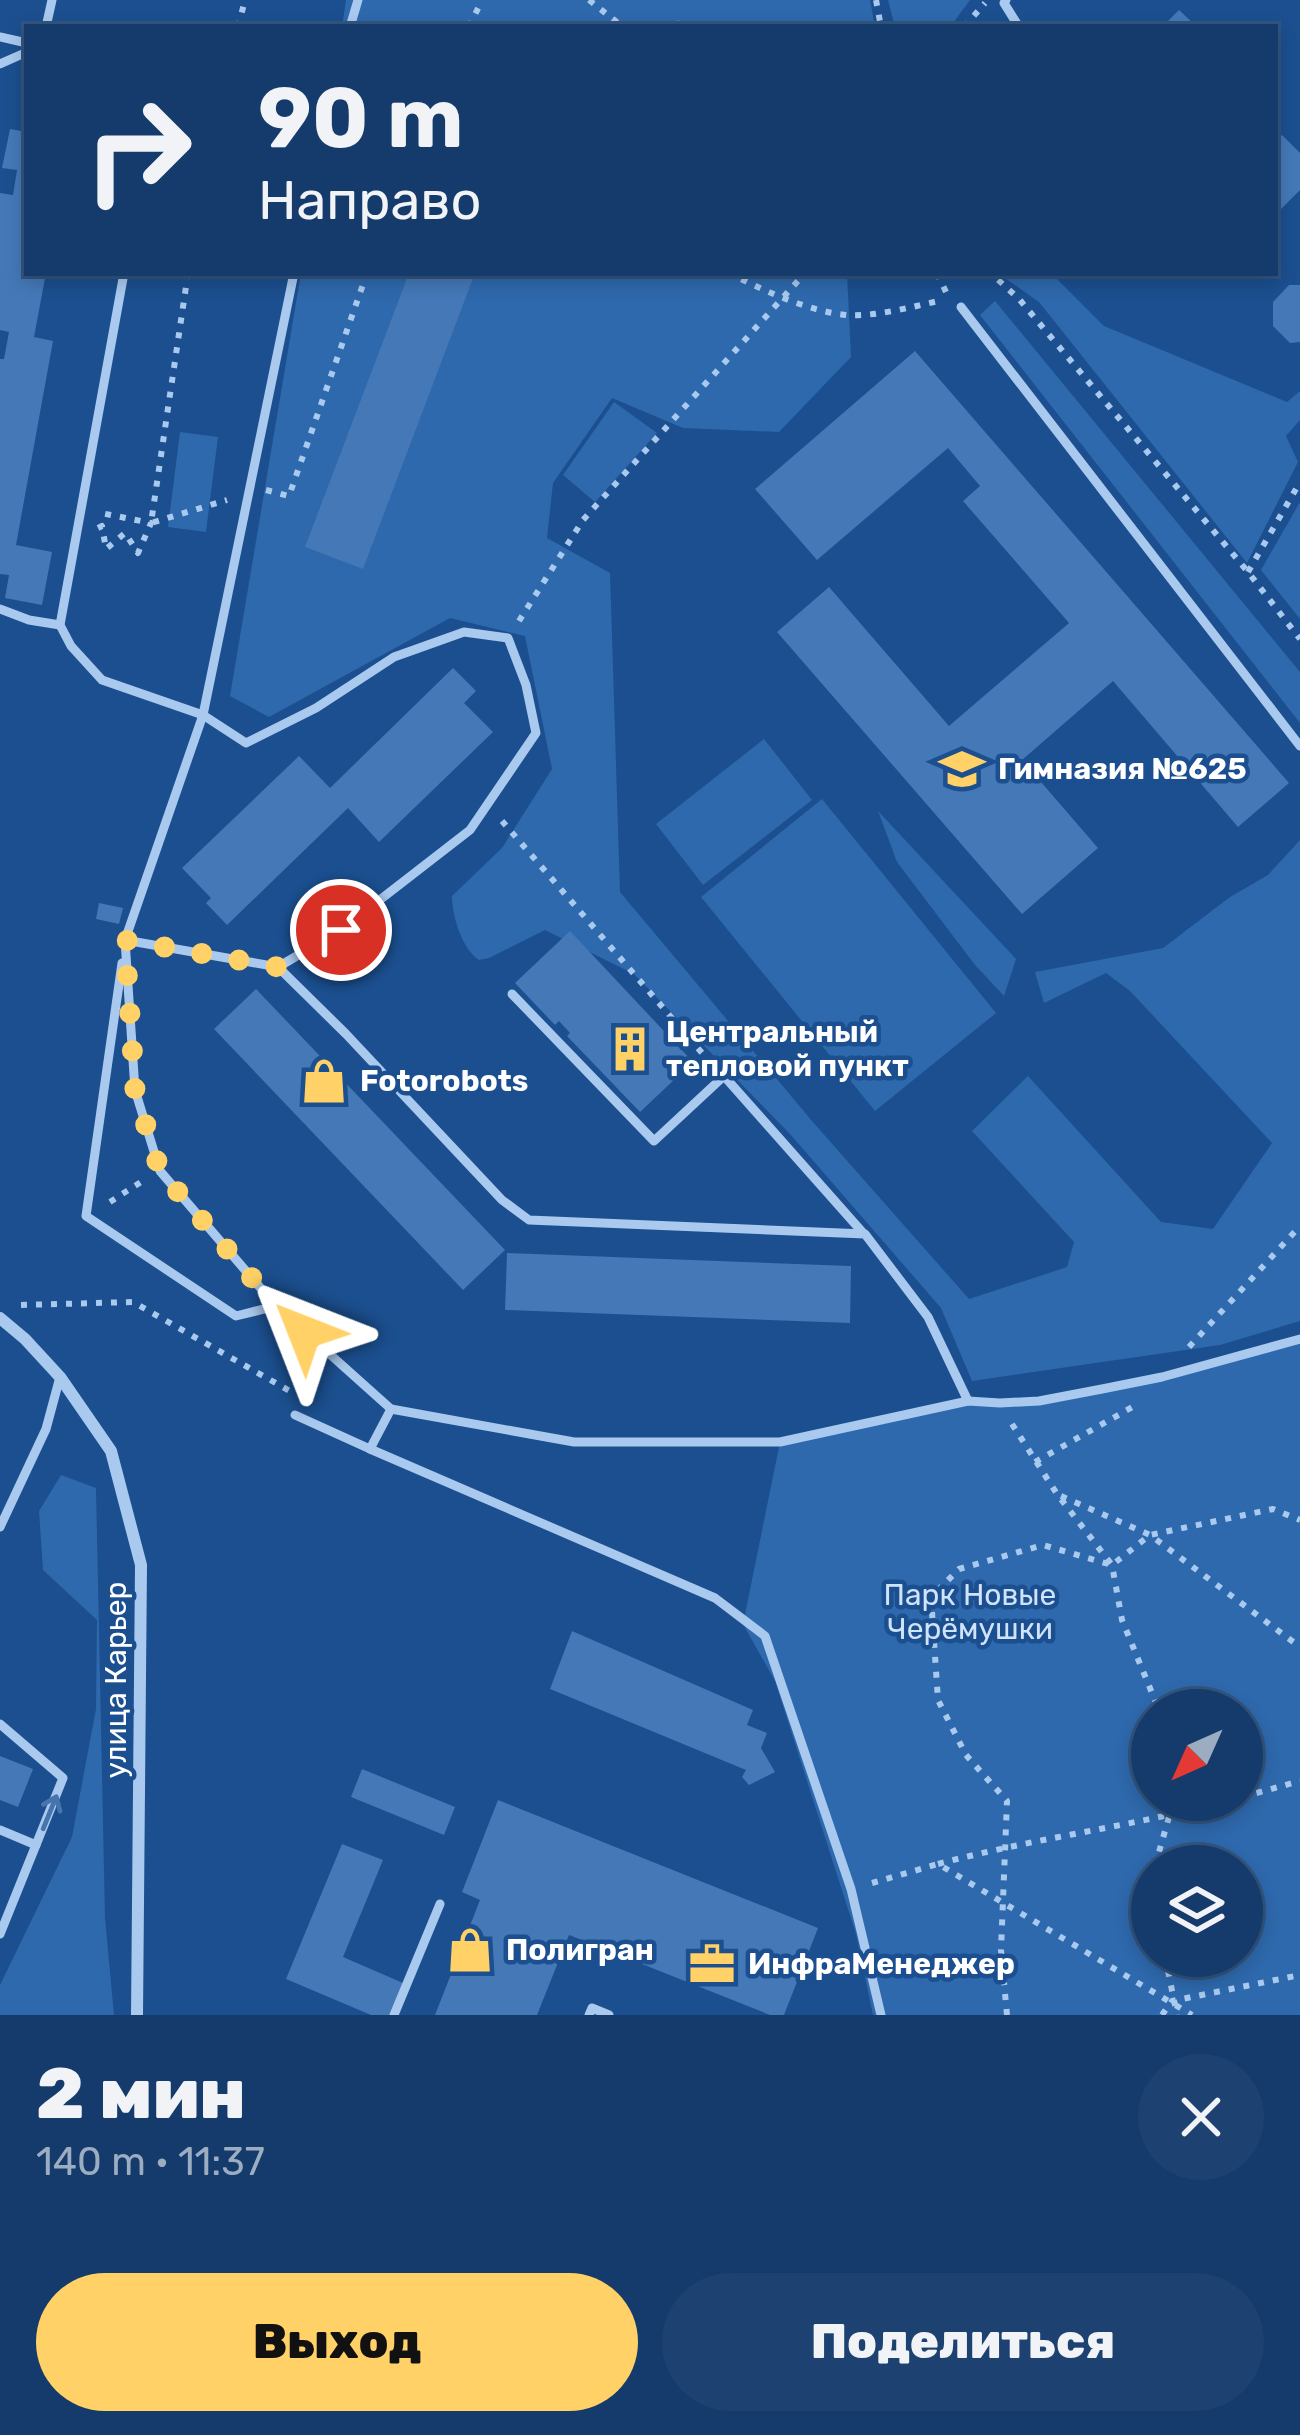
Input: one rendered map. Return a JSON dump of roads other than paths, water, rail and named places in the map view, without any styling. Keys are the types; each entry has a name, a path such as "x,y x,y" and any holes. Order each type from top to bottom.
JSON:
{"street":[{"name":"улица Карьер","path":"0,1318 60,1377 111,1451 141,1565 137,2015"}],"lane":[{"path":"123,276 61,625 71,646 102,680 203,715 246,743 316,708 394,657 464,632 508,638 526,685 536,733 470,830 341,930 278,967"},
{"path":"276,1306 236,1316 86,1216 125,940 203,715 293,276"},
{"path":"961,307 1300,746"},
{"path":"0,609 61,625"},
{"path":"125,940 278,967 502,1201 529,1220 865,1234"},
{"path":"125,940 135,1090 160,1171 276,1306 391,1409 574,1442 780,1442 968,1401 1040,1401 1162,1377 1300,1339"},
{"path":"512,994 654,1141 724,1077 865,1234 928,1317 968,1401"},
{"path":"0,1527 46,1429 60,1377"},
{"path":"370,1448 391,1409"},
{"path":"295,1415 715,1598 765,1636 851,1889 881,2015"},
{"path":"0,1724 63,1778 0,1934"},
{"path":"0,1830 36,1845"},
{"path":"394,2015 440,1904"},
{"path":"589,2015 592,2008 609,2015"}],"place":[{"name":"Гимназия №625","path":"962,769"},
{"name":"Центральный тепловой пункт","path":"630,1049"},
{"name":"Fotorobots","path":"324,1081"},
{"name":"Полигран","path":"470,1950"},
{"name":"ИнфраМенеджер","path":"712,1964"}],"park label":[{"name":"Парк Новые Черёмушки","path":"970,1612"}]}
